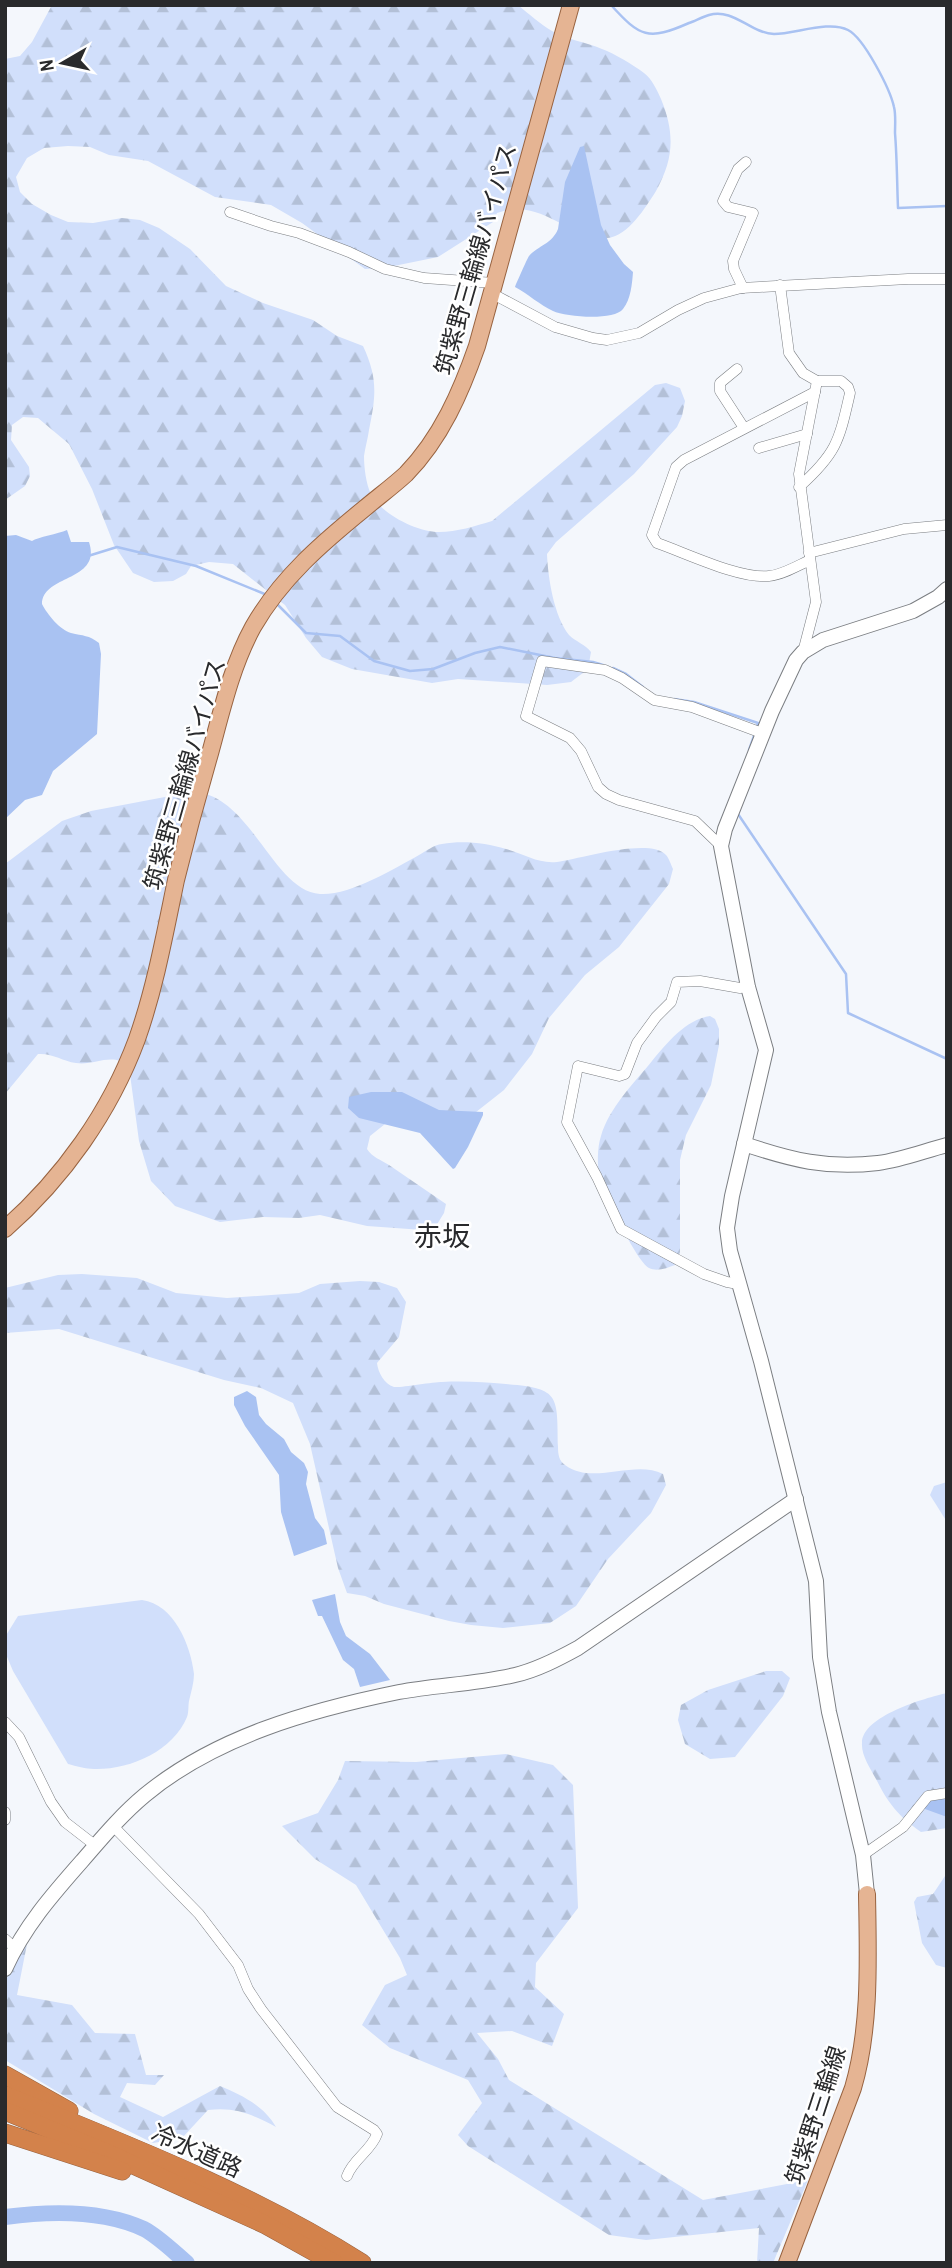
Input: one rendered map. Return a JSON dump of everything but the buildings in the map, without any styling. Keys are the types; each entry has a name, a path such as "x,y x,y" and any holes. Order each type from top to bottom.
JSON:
{"highway":[{"path":"5,2075 171,2164"},
{"name":"冷水道路","path":"5,2095 212,2181 308,2231 362,2263"},
{"name":"冷水道路","path":"5,2110 264,2224 334,2263"},
{"path":"5,2133 202,2196"}],"main road":[{"name":"筑紫野三輪線バイパス","path":"5,1229 41,1194 74,1156 110,1098 136,1040 153,984 184,847 222,710 235,668 252,628 288,577 304,560 405,474 432,443 464,382 571,5"},
{"name":"筑紫野三輪線","path":"787,2263 862,2060 867,1894"}],"street":[{"path":"743,288 733,261 753,213 729,207 723,201 738,169 746,162"},
{"path":"230,212 299,233 385,269 492,288 555,327 586,337 607,340 639,333 704,298 743,288 947,279"},
{"path":"780,285 789,353 803,373 817,381 841,380 850,393 843,426 833,449 818,470 799,488"},
{"path":"737,369 720,383 720,391 744,428"},
{"path":"817,381 801,461 799,488 816,602 803,652 762,733 721,846 748,987 766,1050 727,1228 738,1284 816,1581 820,1657 829,1712 863,1855 867,1894"},
{"path":"815,392 684,460 676,467 652,535 654,540 739,573 767,577 777,575 809,557 904,529 947,525"},
{"path":"759,448 807,434"},
{"path":"803,652 823,640 913,611 947,589"},
{"path":"721,846 695,821 606,794 598,787 582,751 570,738 526,716 542,661 605,670 660,703 692,707 762,733"},
{"path":"738,1284 704,1274 621,1229 567,1122 578,1066 619,1076 625,1074 637,1043 671,1002 677,982 700,981 748,987"},
{"path":"744,1144 792,1159 839,1166 879,1163 947,1145"},
{"path":"5,1969 10,1943 113,1826 145,1795 226,1741 349,1704 400,1692 515,1675 546,1665 578,1648 796,1499"},
{"path":"5,1721 19,1737 51,1802 65,1822 96,1846"},
{"path":"863,1855 903,1827 928,1796 947,1793"},
{"path":"5,1812 5,1820"},
{"path":"113,1826 199,1914 238,1965 248,1989 261,2009 337,2107 377,2134 373,2144 351,2167 347,2176"}],"green space":[{"path":"52,5 518,5 552,31 612,54 649,78 666,111 670,135 669,157 656,191 636,220 623,232 608,238 581,233 542,214 513,209 497,213 493,222 438,257 365,269 302,223 271,205 215,197 148,161 109,155 90,147 44,148 27,158 16,177 20,192 32,204 51,215 68,222 93,223 122,218 140,220 159,228 190,249 226,286 263,303 313,320 337,336 363,346 374,387 364,456 368,485 376,501 391,515 420,529 446,532 492,521 655,385 666,383 680,388 685,401 677,427 634,474 556,542 547,554 550,585 559,618 569,635 591,652 588,669 571,682 547,685 458,679 432,683 352,669 322,657 285,605 233,564 209,562 191,566 186,574 173,581 154,582 133,573 114,545 92,489 69,444 38,418 23,417 12,425 11,440 29,467 30,476 25,486 5,500 5,59 20,56 32,42"},
{"path":"186,793 202,793 220,800 236,813 290,878 304,889 320,894 344,891 357,886 433,847 450,843 491,845 550,862 645,848 658,850 668,858 673,869 669,884 619,947 585,975 549,1018 532,1054 504,1090 471,1116 385,1124 370,1136 367,1149 371,1154 446,1204 436,1226 423,1230 367,1226 320,1215 220,1222 175,1206 151,1181 139,1141 129,1067 117,1060 76,1063 38,1054 5,1094 5,864 62,821 91,811"},
{"path":"710,1016 715,1019 719,1029 719,1045 711,1085 686,1135 680,1160 680,1252 675,1265 652,1269 643,1262 629,1240 603,1187 598,1169 600,1141 616,1106 664,1047 692,1022"},
{"path":"58,1275 137,1278 176,1293 227,1298 299,1293 320,1284 360,1281 379,1282 397,1288 406,1302 399,1337 377,1363 380,1374 387,1383 397,1387 438,1382 474,1382 537,1388 546,1392 556,1406 559,1455 565,1465 588,1473 652,1470 663,1474 666,1485 651,1513 608,1559 576,1606 550,1623 503,1628 471,1625 347,1593 338,1568 310,1444 293,1403 261,1388 224,1380 59,1329 5,1333 5,1288"},
{"path":"947,1482 947,1522 930,1495 934,1486"},
{"path":"142,1600 163,1609 185,1639 194,1674 187,1717 172,1740 136,1762 94,1769 68,1764 13,1671 5,1652 5,1637 18,1616"},
{"path":"766,1671 782,1671 790,1678 783,1696 735,1757 710,1759 685,1744 678,1720 681,1705 708,1690"},
{"path":"947,1693 947,1828 921,1832 889,1802 866,1761 862,1743 872,1724 883,1717 910,1704"},
{"path":"506,1754 553,1765 573,1785 578,1908 536,1963 535,1987 564,2014 552,2046 512,2031 477,2033 498,2059 509,2080 703,2200 808,2180 773,2263 757,2263 759,2228 646,2240 609,2235 468,2146 458,2135 482,2103 468,2080 390,2048 362,2025 385,1985 407,1975 400,1958 356,1885 315,1859 282,1826 318,1813 338,1780 345,1761 416,1762"},
{"path":"947,1873 947,1968 936,1965 922,1943 914,1902 917,1897 933,1894"},
{"path":"27,1944 17,1995 72,2005 95,2033 135,2034 146,2075 164,2075 155,2085 127,2083 120,2097 163,2117 220,2086 252,2102 276,2127 243,2113 208,2110 182,2138 153,2143 94,2114 5,2060 5,1981"}],"water":[{"path":"584,146 601,225 610,245 633,272 626,305 618,313 610,315 578,316 559,313 543,306 515,287 529,256 552,238 558,229 565,182 580,147"},
{"path":"67,530 71,542 89,542 91,555 80,571 45,594 42,604 50,617 63,629 99,643 101,654 97,734 53,771 42,795 25,800 5,819 5,536 16,535 32,541"},
{"path":"371,1092 402,1092 439,1110 483,1112 483,1115 468,1147 453,1169 420,1133 359,1118 348,1108 349,1097"},
{"path":"247,1391 256,1397 259,1415 266,1424 284,1439 291,1452 304,1463 308,1472 306,1484 315,1518 324,1530 327,1544 294,1556 281,1512 279,1475 245,1426 234,1405 234,1397"},
{"path":"335,1594 340,1622 346,1636 370,1654 390,1680 360,1687 354,1669 343,1660 312,1600"},
{"path":"947,1796 947,1817 925,1809 928,1801"}],"waterway":[{"path":"611,5 638,30 654,34 718,14 734,18 765,33 831,26 848,30 876,65 894,107 898,208 947,206"},
{"path":"88,556 117,547 196,566 267,595"},
{"path":"275,602 306,633 340,636 374,661 410,671 433,669 500,647 603,665"},
{"path":"613,668 643,687"},
{"path":"674,699 694,702 758,723 757,726"},
{"path":"749,750 755,733"},
{"path":"738,814 846,974 848,1013 947,1059"},
{"path":"5,2217 58,2213 111,2218 150,2232 187,2263"}],"district":[{"name":"赤坂","path":"442,1236"}]}
